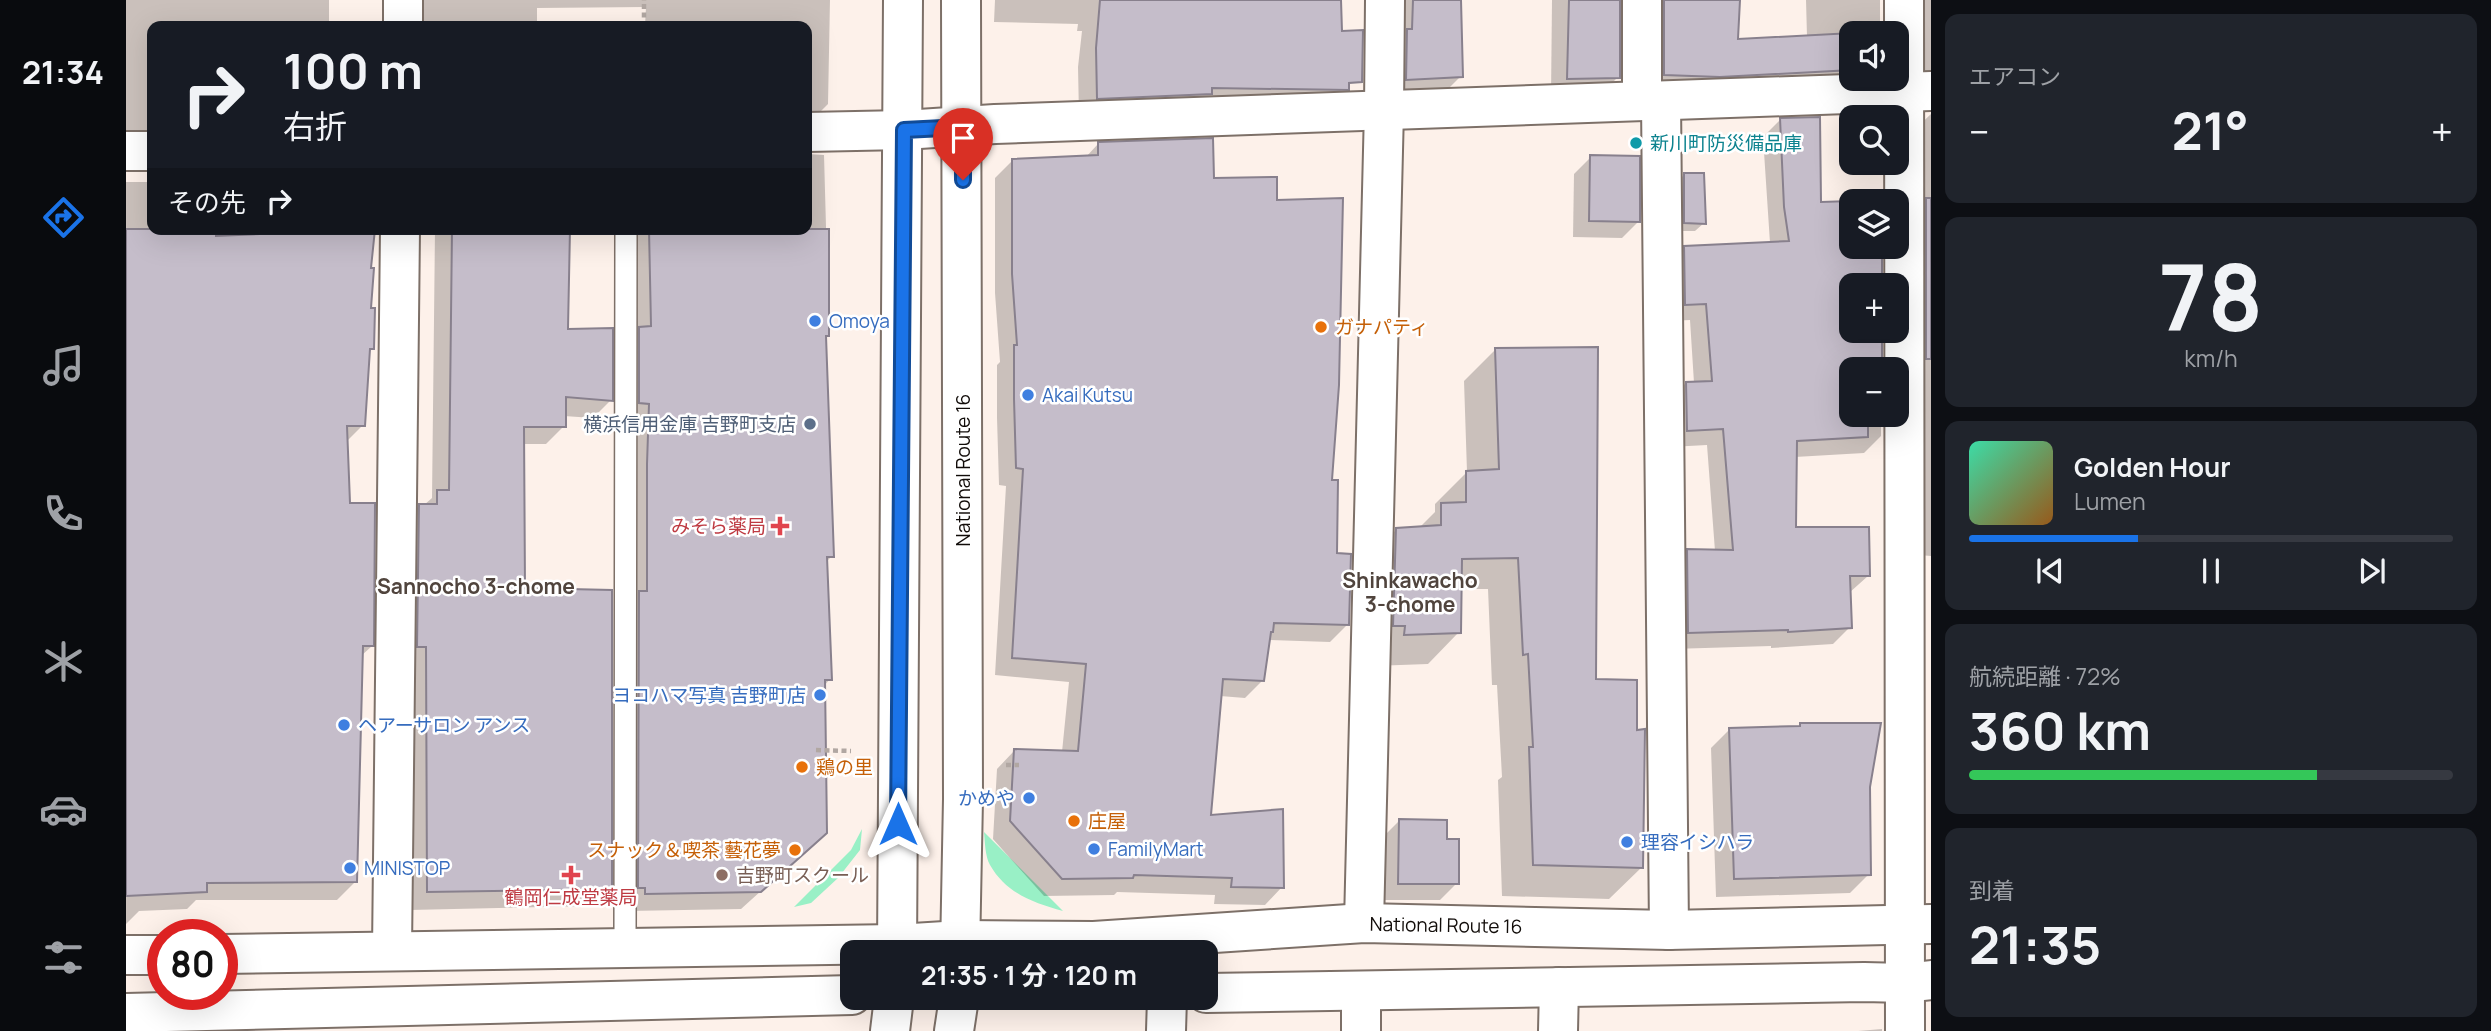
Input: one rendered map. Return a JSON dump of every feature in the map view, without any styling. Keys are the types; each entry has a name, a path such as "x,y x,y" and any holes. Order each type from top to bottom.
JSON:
{"main road":[{"path":"403,0 403,21"},
{"path":"897,940 903,0"},
{"name":"National Route 16","path":"960,940 964,799 961,0"},
{"path":"1364,923 1385,0"},
{"path":"1642,0 1651,101 1669,930"},
{"path":"1903,0 1918,92 1919,924 1918,982 1905,1031"},
{"path":"812,132 1918,92"},
{"path":"126,152 147,151"},
{"path":"392,951 400,235"},
{"name":"National Route 16","path":"1109,940 1364,923 1669,930 1919,924"},
{"name":"National Route 16","path":"238,954 840,948"},
{"path":"126,956 147,955"},
{"path":"1218,993 1918,982"},
{"path":"1558,1031 1559,987"},
{"path":"1361,991 1361,1031"},
{"path":"126,1013 397,1018 840,996"},
{"path":"890,1031 893,1010"},
{"path":"954,1031 957,1010"},
{"path":"1166,1031 1167,1010"}],"lane":[{"path":"625,948 626,235"}],"path":[{"path":"643,21 644,0"},
{"path":"816,750 851,751"}],"green space":[{"path":"862,829 860,850 838,878 811,903 794,907 851,850"},
{"path":"984,832 1063,911 1021,896 996,875 988,861"}],"building":[{"path":"1100,0 1341,0 1342,31 1363,30 1362,82 1349,83 1349,90 1212,88 1212,94 1097,99 1096,48"},
{"path":"1413,0 1461,0 1463,77 1406,80 1407,29 1412,29"},
{"path":"1569,0 1620,0 1620,78 1567,79"},
{"path":"1664,0 1740,0 1738,39 1839,34 1839,71 1720,77 1664,75"},
{"path":"1820,117 1821,202 1839,201 1839,259 1882,259 1882,273 1839,273 1839,343 1882,343 1882,357 1839,357 1839,427 1868,427 1868,437 1797,441 1796,527 1869,527 1870,576 1850,576 1852,628 1688,633 1687,549 1733,550 1723,429 1687,431 1686,382 1712,381 1706,304 1685,305 1684,246 1789,241 1784,207 1780,118"},
{"path":"1213,138 1214,178 1277,177 1277,200 1343,198 1339,385 1332,480 1338,480 1337,553 1351,554 1349,625 1274,623 1264,681 1223,679 1211,815 1283,809 1284,888 1231,887 1232,878 1134,875 1133,878 1062,879 1010,821 1014,749 1078,751 1086,664 1012,658 1023,469 1016,468 1014,345 1017,345 1012,274 1012,159 1098,155 1098,142"},
{"path":"1590,155 1640,156 1640,222 1589,221"},
{"path":"1684,173 1704,173 1706,224 1684,223"},
{"path":"1926,198 1931,198 1931,359 1926,359"},
{"path":"126,229 147,229 147,235 374,235 371,268 374,268 371,308 375,308 374,349 370,349 365,426 347,426 350,503 375,503 374,646 363,646 357,882 207,883 207,892 126,896"},
{"path":"812,229 829,229 829,336 826,336 834,557 827,557 832,680 825,680 827,833 761,892 645,894 645,888 638,888 639,591 647,591 649,404 639,403 639,327 651,326 649,235 812,235"},
{"path":"452,235 570,235 568,329 613,328 613,401 566,397 566,427 524,427 525,588 612,590 612,889 427,892 426,647 417,647 419,504 437,504 437,490 449,490"},
{"path":"1598,347 1596,679 1637,680 1637,730 1645,729 1643,868 1533,865 1529,747 1533,747 1528,654 1523,655 1518,558 1462,559 1461,633 1404,635 1405,626 1393,626 1396,528 1441,525 1441,503 1466,502 1466,471 1499,469 1495,348"},
{"path":"1800,723 1881,723 1870,787 1871,875 1734,879 1729,728 1800,726"},
{"path":"1399,819 1447,820 1447,839 1459,839 1459,884 1398,884"}],"place":[{"name":"新川町防災備品庫","path":"1636,143"},
{"name":"Omoya","path":"815,321"},
{"name":"ガナパティ","path":"1321,327"},
{"name":"Akai Kutsu","path":"1028,395"},
{"name":"横浜信用金庫 吉野町支店","path":"810,424"},
{"name":"みそら薬局","path":"780,526"},
{"name":"ヨコハマ写真 吉野町店","path":"820,695"},
{"name":"ヘアーサロン アンス","path":"344,725"},
{"name":"鶏の里","path":"802,767"},
{"name":"かめや","path":"1029,798"},
{"name":"庄屋","path":"1074,821"},
{"name":"理容イシハラ","path":"1627,842"},
{"name":"FamilyMart","path":"1094,849"},
{"name":"スナック＆喫茶 藝花夢","path":"795,850"},
{"name":"MINISTOP","path":"350,868"},
{"name":"鶴岡仁成堂薬局","path":"571,875"},
{"name":"吉野町スクール","path":"722,875"}],"district":[{"name":"Sannocho 3-chome","path":"476,586"},
{"name":"Shinkawacho 3-chome","path":"1410,592"}],"route":[{"path":"898,824 904,130 963,127 963,180"}]}
